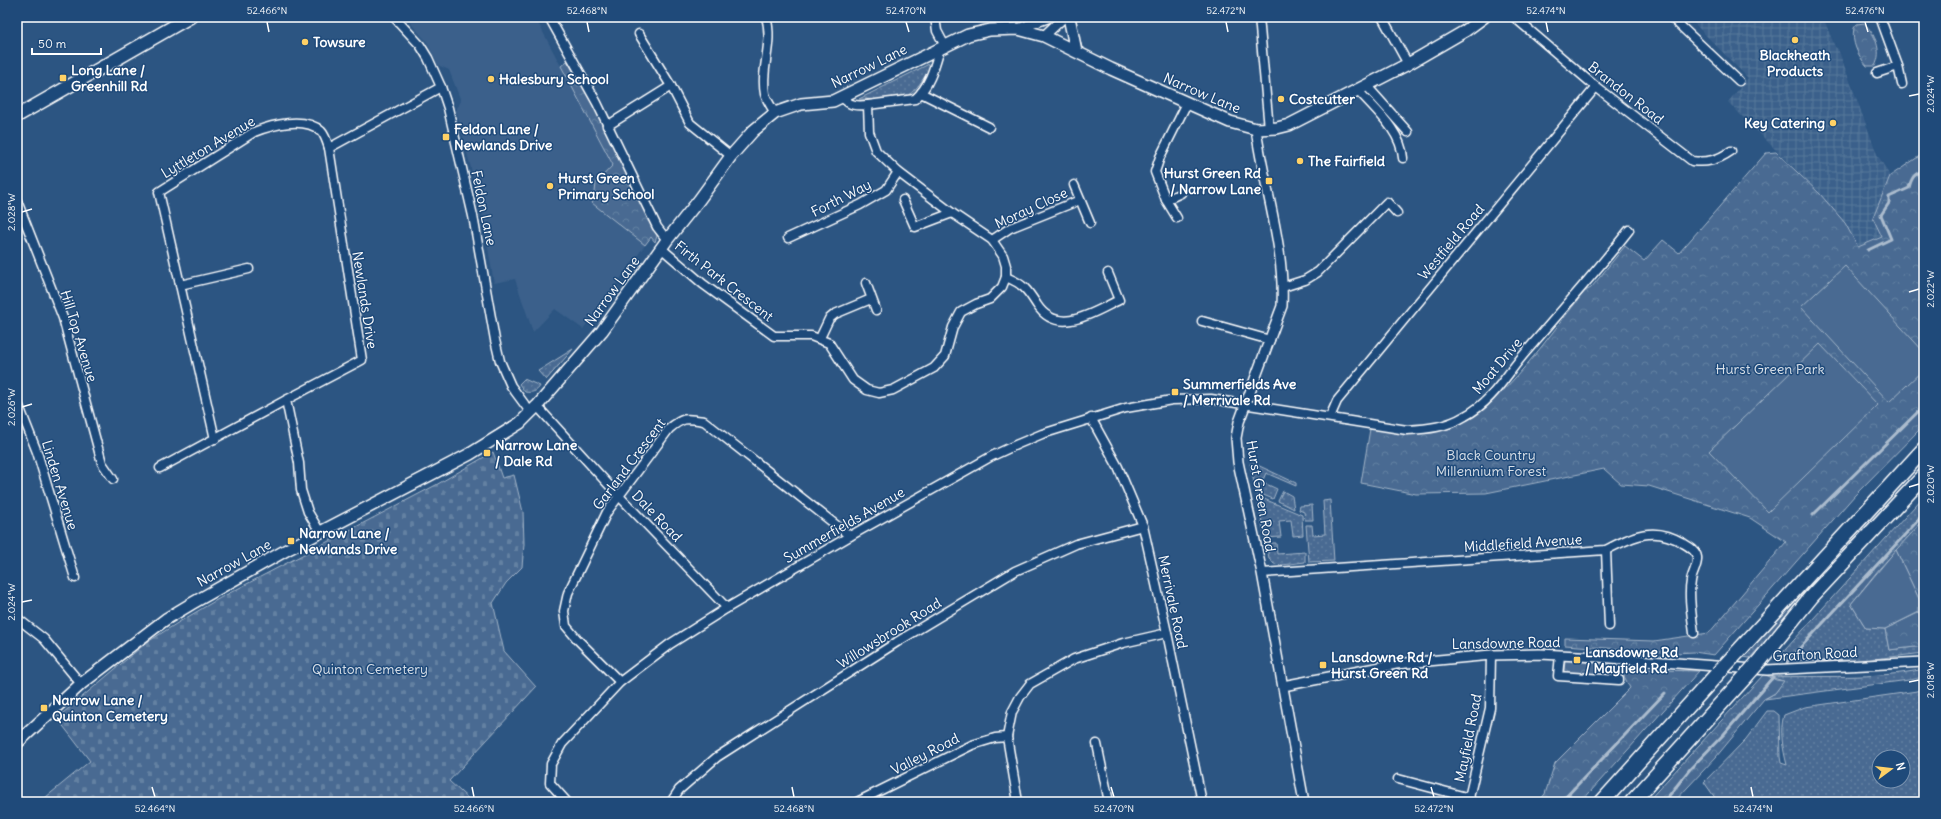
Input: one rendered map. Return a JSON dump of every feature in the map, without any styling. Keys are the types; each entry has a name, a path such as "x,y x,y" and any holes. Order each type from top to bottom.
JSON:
{"highway":[{"path":"1602,802 1712,670 1733,657 1924,449"},
{"path":"1632,802 1761,659 1812,597 1924,476"}],"main road":[{"path":"17,116 177,20 190,17"},
{"path":"1069,17 1076,51"},
{"name":"Narrow Lane","path":"17,742 81,684 155,627 184,608 320,532 476,451 520,423 534,410 602,330 664,244 731,156 753,132 775,114 801,104 833,101 968,35 990,30 1018,29 1044,36 1187,104 1230,122 1256,129 1269,129 1289,125 1408,64 1465,31 1484,17"}],"street":[{"name":"Feldon Lane","path":"394,17 420,45 428,58 441,87 448,108 472,210 500,361 511,386 534,410"},
{"name":"Firth Park Crescent","path":"549,17 597,103 664,244 703,284 774,336 811,336 820,338"},
{"path":"766,17 769,50 764,75 766,95 775,114"},
{"path":"842,97 848,104 856,106 915,98 921,94 935,67 942,47 937,31 935,17"},
{"path":"1018,29 1050,17"},
{"path":"1044,36 1064,17"},
{"path":"1259,17 1269,129"},
{"path":"1382,17 1408,64"},
{"name":"Brandon Road","path":"1514,17 1596,87 1692,161 1700,162 1719,159 1731,151"},
{"path":"1671,17 1739,81"},
{"path":"1880,17 1898,66 1902,84"},
{"path":"639,34 671,86 690,123 731,156"},
{"path":"1877,73 1898,66"},
{"path":"607,126 671,86"},
{"path":"329,148 441,87"},
{"path":"1361,87 1408,132"},
{"path":"1361,87 1394,132 1402,146 1403,158"},
{"name":"Westfield Road","path":"1330,417 1337,401 1596,87"},
{"path":"921,94 989,127"},
{"path":"1177,218 1166,200 1155,172 1160,157 1187,104"},
{"path":"868,105 869,132 876,152 898,172 952,213 992,240 1003,256 1006,266 1006,277 1002,287 990,299 961,312 953,327 947,351 941,362 934,368 894,390 872,392 862,387 853,380 829,343 820,338 830,318 835,314 871,299"},
{"name":"Lyttleton Avenue","path":"215,439 159,192 254,132 269,126 295,124 315,127 322,132 329,148"},
{"name":"Hurst Green Road","path":"1256,129 1280,263 1282,306 1239,422 1236,438 1238,457 1262,573 1304,802"},
{"name":"Newlands Drive","path":"286,400 362,360 329,148"},
{"name":"Forth Way","path":"788,238 860,205 886,190 898,172"},
{"name":"Moray Close","path":"1074,185 1090,223"},
{"path":"1166,200 1181,193"},
{"name":"Hill Top Avenue","path":"17,200 63,318 102,464 113,479"},
{"path":"903,200 915,227 952,213"},
{"name":"Moray Close","path":"992,240 1010,228 1080,200"},
{"path":"1282,287 1305,280 1318,272 1387,202 1397,213"},
{"name":"Moat Drive","path":"1245,405 1407,430 1438,427 1466,416 1480,406 1501,385 1524,354 1592,276 1629,230"},
{"path":"180,285 249,269"},
{"path":"1006,277 1025,287 1038,307 1047,315 1063,322 1073,321 1119,300 1108,273"},
{"path":"866,283 876,310"},
{"path":"1202,321 1270,340"},
{"name":"Summerfields Avenue","path":"567,802 550,782 551,764 562,744 620,682 670,644 727,608 850,536 992,456 1042,434 1126,408 1172,400 1211,399 1245,405"},
{"path":"160,468 286,400 299,463 301,490 308,512 320,532"},
{"name":"Linden Avenue","path":"17,401 38,452 75,578"},
{"name":"Dale Road","path":"534,410 727,608"},
{"name":"Garland Crescent","path":"620,682 566,626 564,611 568,593 603,519 669,429 680,420 689,418 704,421 850,536"},
{"name":"Merrivale Road","path":"1091,418 1118,467 1143,526 1168,633 1202,802"},
{"name":"Willowsbrook Road","path":"671,802 679,790 717,757 890,646 1015,571 1076,544 1143,526"},
{"name":"Middlefield Avenue","path":"1262,573 1606,550 1636,536 1652,532 1666,534 1692,548 1697,556 1691,581 1694,633"},
{"path":"1606,550 1609,626"},
{"path":"17,618 44,639 81,684"},
{"path":"1018,802 1007,737 1012,712 1020,697 1030,684 1074,659 1123,643 1168,633"},
{"name":"Lansdowne Road","path":"1283,686 1396,664 1491,655 1560,655 1712,670"},
{"name":"Mayfield Road","path":"1469,800 1490,708 1491,655"},
{"path":"1560,655 1558,676 1619,680"},
{"name":"Grafton Road","path":"1712,670 1767,670 1924,662"},
{"name":"Valley Road","path":"857,802 972,745 995,738 1007,737"},
{"path":"1097,744 1109,802"},
{"path":"1398,779 1469,800"}],"shaded area":[{"name":"Hurst Green Primary School","path":"405,17 535,17 651,237 583,329 555,309 533,332 515,279 494,283 481,207 456,110 461,101 449,70 438,65 427,42"},
{"path":"1688,17 1823,17 1835,47 1838,49 1877,154 1890,176 1873,218 1882,237 1858,247 1845,223 1820,194 1728,102 1748,78"}],"green space":[{"path":"1864,23 1877,43 1878,54 1875,66 1867,66 1854,44 1854,28 1857,24"},
{"path":"567,61 592,101 657,236 655,242 651,237 645,245 592,203 598,195 595,192 596,183 613,165 561,66"},
{"path":"933,62 918,86 904,97 886,100 859,99"},
{"name":"Hurst Green Park","path":"1776,152 1820,194 1845,223 1858,247 1882,237 1873,218 1890,176 1924,153 1924,425 1855,495 1714,655 1694,652 1675,653 1565,645 1565,638 1654,641 1709,633 1786,542 1750,518 1649,486 1621,484 1604,469 1486,493 1416,494 1361,483 1370,429 1413,433 1435,432 1455,426 1472,417 1508,386 1542,346 1585,291 1591,288 1625,246 1644,261 1663,240 1679,253 1766,153"},
{"path":"1845,266 1924,352 1924,369 1889,402 1801,307"},
{"path":"1820,344 1878,405 1768,512 1709,451"},
{"path":"573,349 546,380 538,371"},
{"path":"524,379 540,386 534,392 525,392 519,384"},
{"name":"Quinton Cemetery","path":"493,452 502,478 514,475 523,512 524,544 522,567 506,583 493,603 504,651 536,687 449,781 472,802 40,802 90,761 57,718 146,643 220,598 436,485"},
{"path":"1253,463 1296,483 1296,486 1266,473 1262,482 1277,489 1273,499 1256,492 1250,464"},
{"path":"1283,491 1292,496 1294,509 1278,501"},
{"path":"1257,496 1302,515 1303,535 1293,536 1291,520 1279,521 1281,537 1265,538"},
{"path":"1924,496 1924,520 1880,568 1851,604 1866,628 1885,629 1889,650 1924,646 1924,653 1857,661 1776,660"},
{"path":"1330,500 1334,561 1309,562 1306,525 1312,525 1313,535 1325,534 1323,501"},
{"path":"1312,505 1313,520 1305,520 1304,512 1299,510 1300,506"},
{"path":"1924,520 1924,599 1919,599 1896,550"},
{"path":"1266,543 1276,543 1277,554 1305,552 1305,562 1282,565 1274,564 1269,558"},
{"path":"1896,550 1919,599 1919,612 1885,629 1866,628 1851,604"},
{"path":"1813,580 1817,584 1750,658 1743,657"},
{"path":"1920,612 1924,612 1924,646 1889,650 1885,629"},
{"path":"1565,660 1657,670 1699,671 1581,802 1538,802 1545,794 1555,763 1630,688 1624,676 1564,672"},
{"path":"1924,669 1924,678 1765,699 1775,693 1783,681 1770,677 1867,676 1886,675"},
{"path":"1764,674 1776,680 1784,681 1775,693 1764,699 1716,757 1674,802 1647,802"},
{"path":"1924,690 1924,802 1718,802 1704,782 1746,739 1767,711 1774,711 1779,715 1780,757 1781,763 1787,765 1782,734 1784,715 1805,707"}],"waterway":[{"path":"1868,250 1891,239 1881,215 1889,203 1889,197 1909,188 1914,177 1918,173 1924,171"},
{"path":"1813,515 1924,406"},
{"path":"1787,662 1924,514"},
{"path":"1664,802 1690,769 1724,734 1773,677"},
{"path":"1561,802 1665,693"}],"place":[{"name":"Blackheath Products","path":"1795,40"},
{"name":"Towsure","path":"305,42"},
{"name":"Long Lane / Greenhill Rd","path":"63,78"},
{"name":"Halesbury School","path":"491,79"},
{"name":"Costcutter","path":"1281,99"},
{"name":"Key Catering","path":"1833,123"},
{"name":"Feldon Lane / Newlands Drive","path":"446,137"},
{"name":"The Fairfield","path":"1300,161"},
{"name":"Hurst Green Rd / Narrow Lane","path":"1269,181"},
{"name":"Hurst Green Primary School","path":"550,186"},
{"name":"Summerfields Ave / Merrivale Rd","path":"1175,392"},
{"name":"Narrow Lane / Dale Rd","path":"487,453"},
{"name":"Narrow Lane / Newlands Drive","path":"291,541"},
{"name":"Lansdowne Rd / Mayfield Rd","path":"1577,660"},
{"name":"Lansdowne Rd / Hurst Green Rd","path":"1323,665"},
{"name":"Narrow Lane / Quinton Cemetery","path":"44,708"}],"park label":[{"name":"Black Country Millennium Forest","path":"1491,464"}]}
